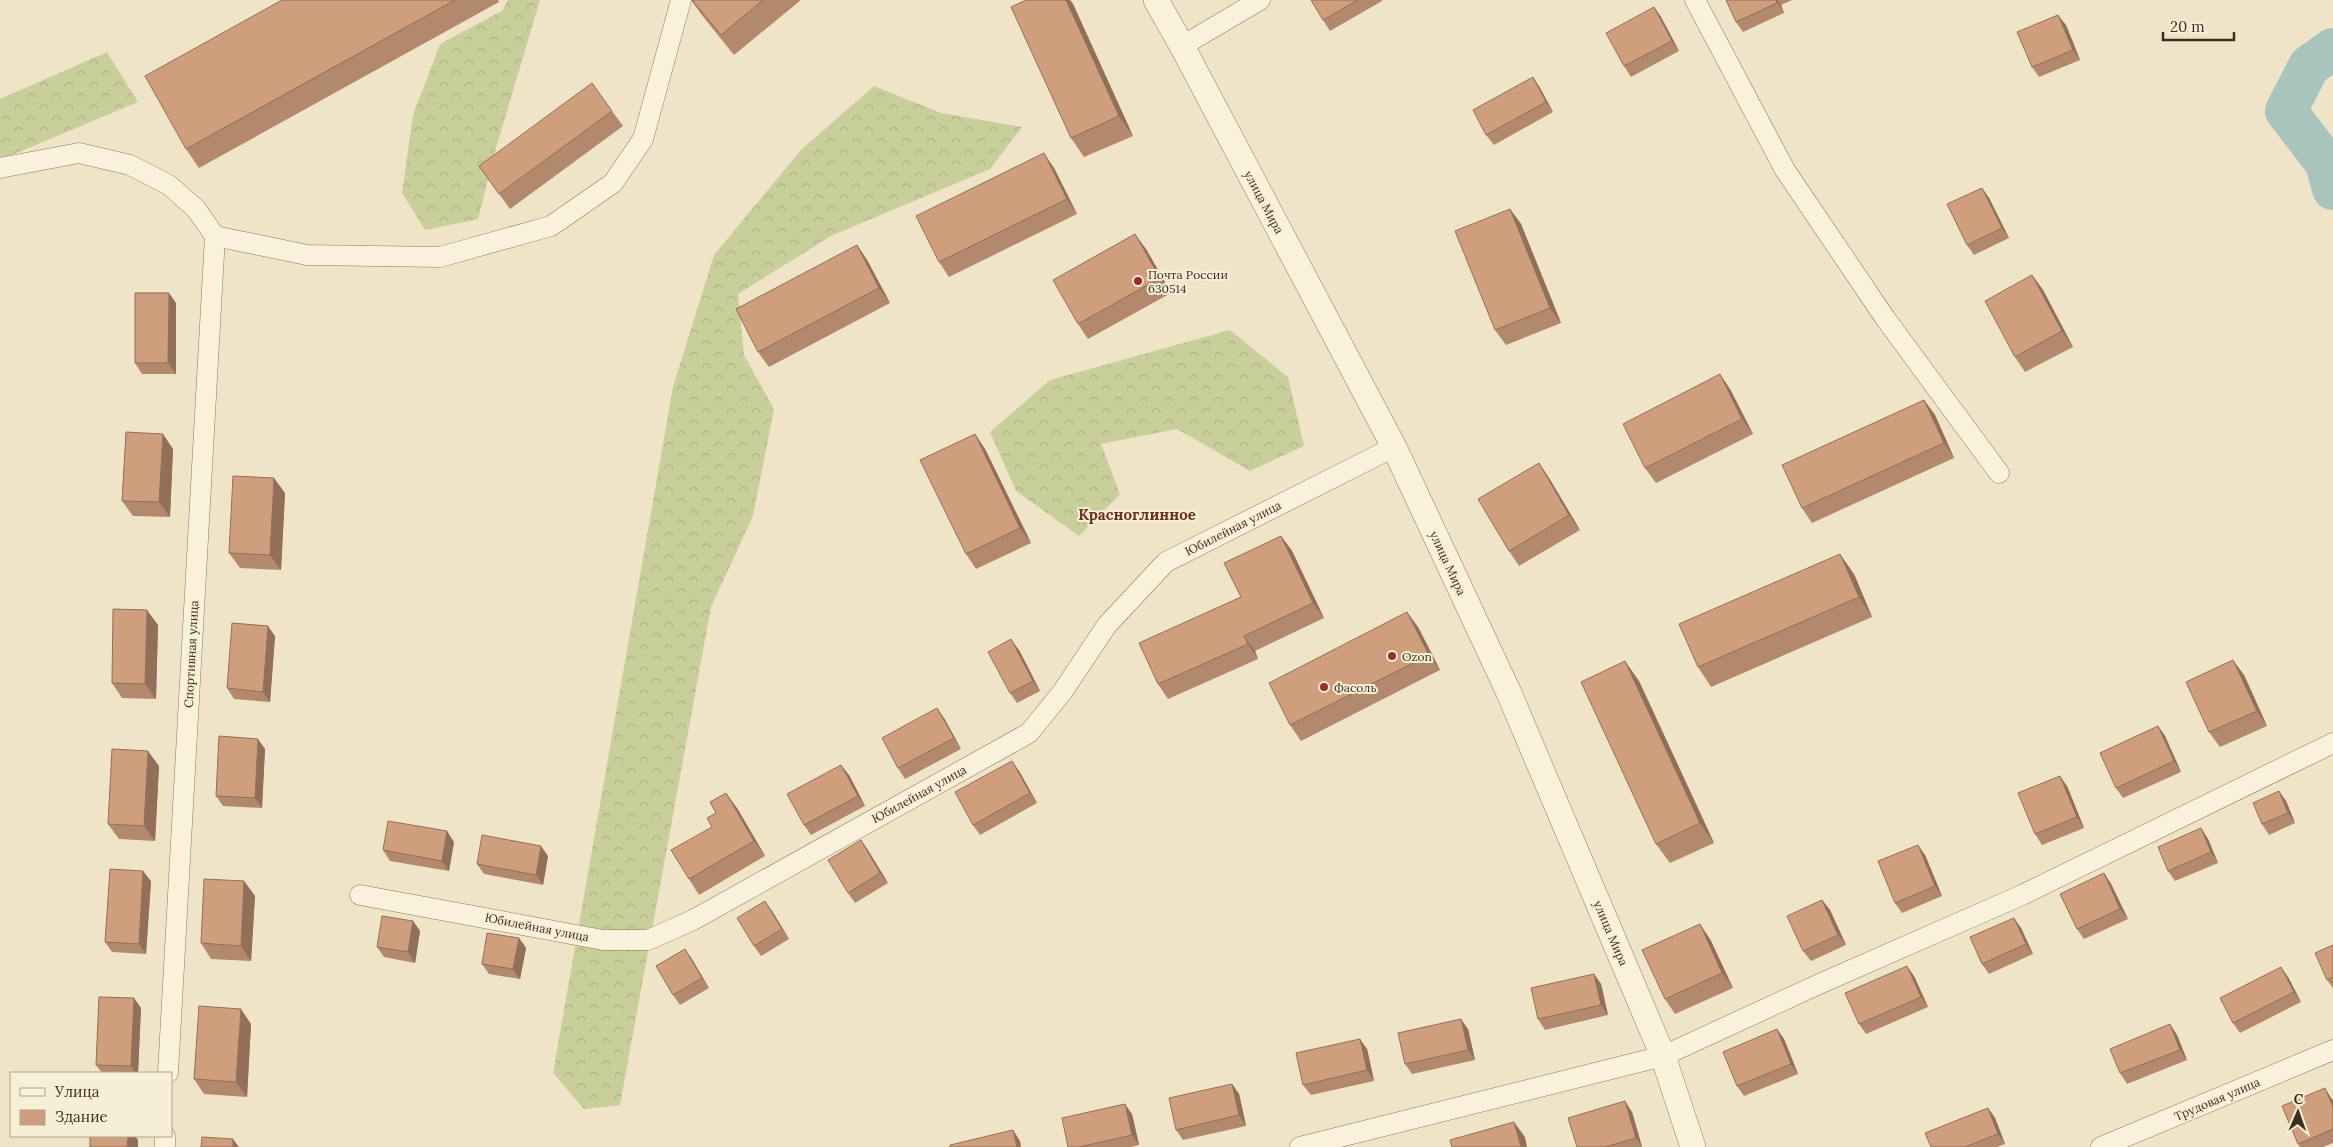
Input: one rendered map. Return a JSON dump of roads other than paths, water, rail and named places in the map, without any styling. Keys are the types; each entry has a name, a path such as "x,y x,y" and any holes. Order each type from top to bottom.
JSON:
{"street":[{"path":"0,168 79,153 130,165 170,185 196,209 216,236 307,255 440,257 551,226 613,183 643,139 681,0"},
{"name":"улица Мира","path":"1156,0 1394,447 1510,693 1663,1056 1693,1147"},
{"path":"1182,46 1260,0"},
{"path":"1695,0 1785,170 1885,318 1999,473"},
{"name":"Спортивная улица","path":"168,1072 216,236"},
{"name":"Юбилейная улица","path":"360,895 538,926 603,940 648,940 693,920 1029,733 1063,691 1107,625 1166,562 1394,447"},
{"path":"1300,1147 1663,1056 1816,985 2022,895 2333,743"},
{"name":"Трудовая улица","path":"2101,1147 2333,1050"}],"waterway":[{"path":"2333,49 2309,66 2286,111 2326,163 2333,189"}],"place":[{"name":"Почта России 630514","path":"1138,281"},
{"name":"Ozon","path":"1392,656"},
{"name":"Фасоль","path":"1324,687"}],"district":[{"name":"Красноглинное","path":"1137,514"}]}
